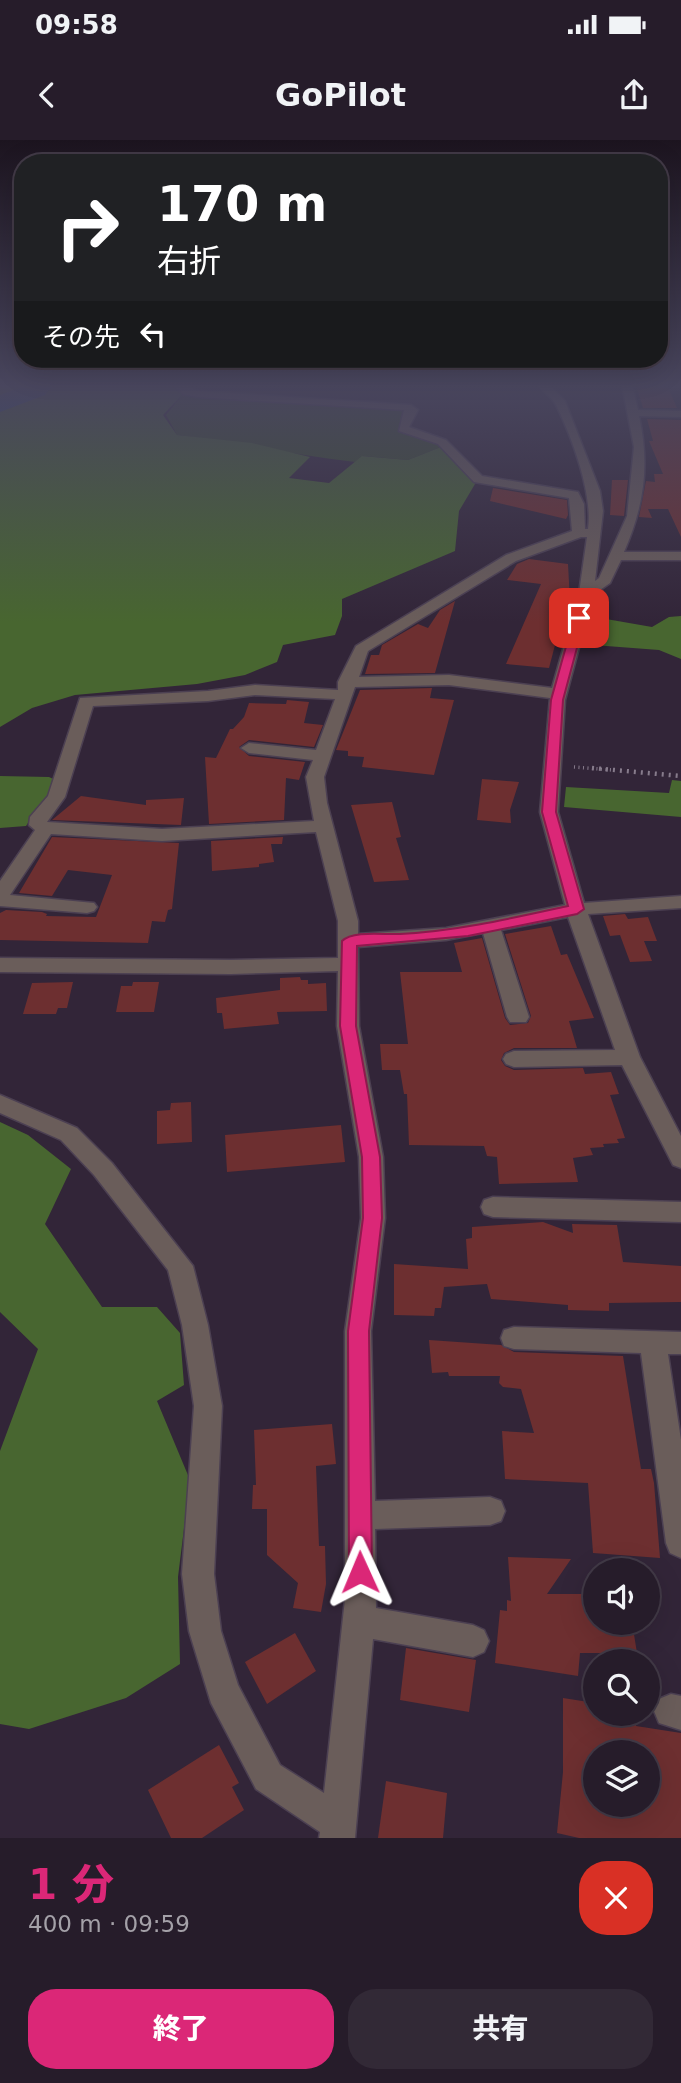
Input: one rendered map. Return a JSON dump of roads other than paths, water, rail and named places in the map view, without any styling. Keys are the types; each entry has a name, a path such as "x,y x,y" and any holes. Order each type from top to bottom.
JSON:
{"street":[{"path":"463,464 478,480 574,495 586,533 594,548 586,593 559,694 549,812 586,944 629,1057 681,1159"},
{"path":"337,1830 358,1621 358,1331 373,1206 371,1157 348,1026 348,921 323,826 315,777 344,689 361,649 511,558 586,533 597,511 594,491 584,464"},
{"path":"586,593 605,580 618,556 633,516 638,464"},
{"path":"618,556 681,556"},
{"path":"323,826 162,835 46,828 38,825 38,817 56,797 86,701 208,696 256,690 344,689 449,680 559,694"},
{"path":"250,748 321,756"},
{"path":"46,828 0,897 87,907"},
{"path":"0,965 231,967 349,952 403,939 491,928 577,909 681,902"},
{"path":"491,928 518,1017"},
{"path":"514,1059 629,1057"},
{"path":"0,1103 69,1135 103,1169 180,1266 195,1325 208,1406 198,1574 205,1631 223,1691 268,1777 337,1830"},
{"path":"493,1207 681,1212"},
{"path":"514,1338 667,1343 681,1543"},
{"path":"360,1516 490,1511"},
{"path":"358,1621 473,1642"}]}
